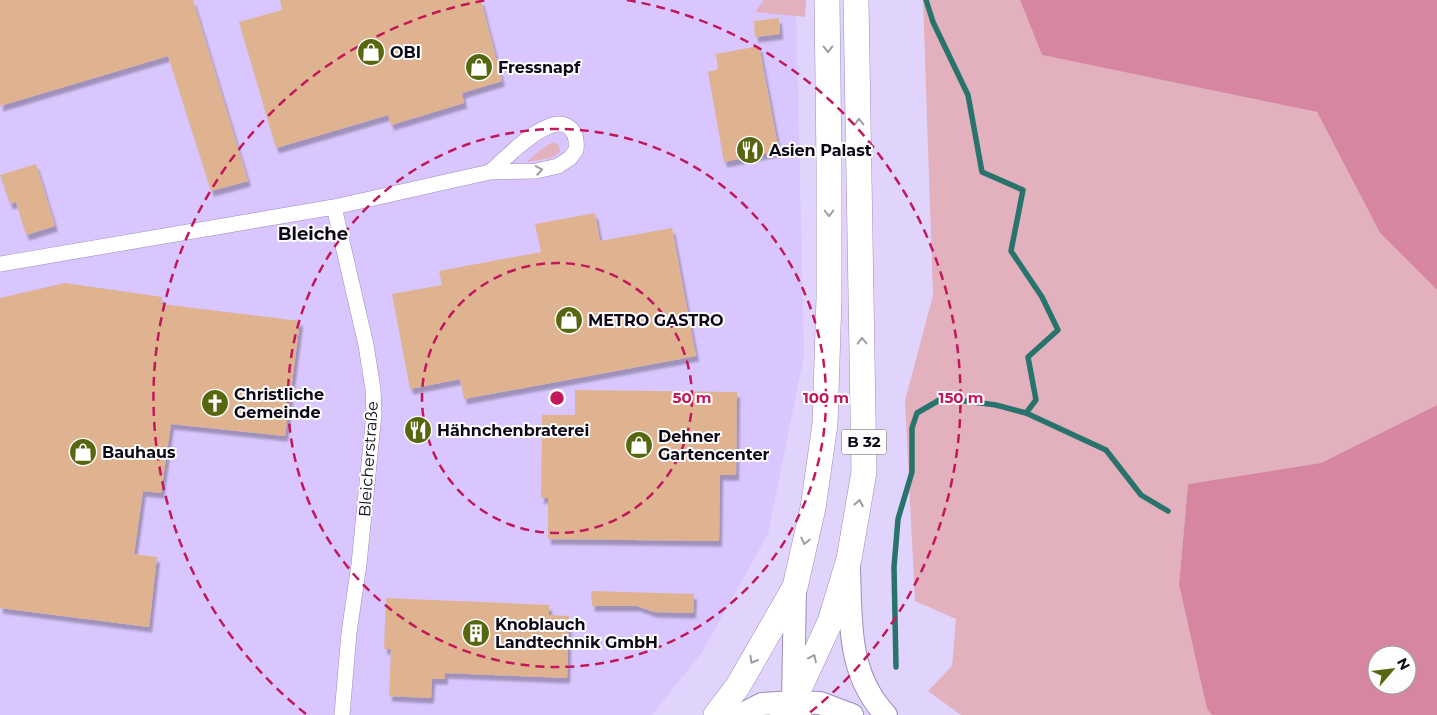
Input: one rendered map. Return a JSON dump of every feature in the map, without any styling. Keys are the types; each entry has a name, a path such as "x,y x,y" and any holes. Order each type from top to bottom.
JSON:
{"main road":[{"name":"B 32","path":"716,715 738,686 795,587 813,508 825,424 829,289 830,164 827,0"},
{"name":"B 32","path":"792,711 830,622 849,559 864,472 856,0"},
{"path":"849,559 852,637 858,670 876,704 886,715"},
{"path":"792,711 795,587"},
{"path":"741,715 762,704 792,711 820,703 852,715"}],"street":[{"path":"0,264 334,207 490,172 536,172 558,166 570,158 576,150 575,135 570,127 562,123 551,125 534,134 490,172"},
{"name":"Bleicherstraße","path":"334,207 366,345 373,389 374,414 359,564 349,633 342,715"}],"shaded area":[{"path":"0,0 796,0 804,356 768,534 702,652 652,715 0,715"},
{"path":"764,0 806,0 805,17 755,12"},
{"path":"923,0 1020,0 1042,55 1317,112 1380,233 1437,290 1437,405 1321,463 1188,484 1179,585 1207,709 1212,715 961,715 928,691 952,666 956,619 915,601 905,401 933,295"},
{"path":"1020,0 1437,0 1437,290 1380,233 1317,112 1042,55"},
{"path":"554,142 559,146 560,152 551,158 526,162 547,145"},
{"path":"1437,405 1437,715 1212,715 1207,709 1179,585 1188,484 1321,463"}],"building":[{"path":"0,0 193,0 248,181 211,191 168,56 0,106"},
{"name":"OBI","path":"280,0 481,0 502,81 462,93 464,103 391,125 388,115 276,148 239,22 282,10"},
{"path":"779,18 780,34 755,37 754,21"},
{"path":"759,46 779,151 724,162 708,72 718,69 716,54"},
{"path":"36,164 55,226 26,235 16,202 10,204 0,175"},
{"name":"METRO GASTRO","path":"595,213 600,241 672,228 696,356 464,399 460,379 410,389 392,294 442,285 439,271 541,252 535,224"},
{"name":"Bauhaus","path":"65,283 162,297 161,304 300,321 285,436 171,424 161,493 143,491 134,554 157,557 149,627 0,608 0,298"},
{"name":"Dehner Gartencenter","path":"575,390 737,392 736,475 720,475 719,541 548,539 548,498 541,498 542,415 575,415"},
{"path":"591,591 694,594 693,613 654,612 637,606 592,606"},
{"name":"Knoblauch Landtechnik GmbH","path":"386,598 549,605 549,615 569,616 567,678 445,673 445,679 432,679 431,698 389,696 391,649 384,649"}],"waterway":[{"path":"896,667 894,567 898,519 912,472 912,428 917,413 943,398 996,405 1026,413 1036,400 1028,357 1058,330 1042,297 1011,251 1023,190 982,172 968,95 933,22 926,0"},
{"path":"1026,413 1106,450 1141,495 1168,511"}],"place":[{"name":"OBI","path":"371,52"},
{"name":"Fressnapf","path":"479,67"},
{"name":"Asien Palast","path":"750,150"},
{"name":"METRO GASTRO","path":"569,320"},
{"name":"Christliche Gemeinde","path":"215,403"},
{"name":"Hähnchenbraterei","path":"418,430"},
{"name":"Dehner Gartencenter","path":"639,445"},
{"name":"Bauhaus","path":"83,452"},
{"name":"Knoblauch Landtechnik GmbH","path":"476,633"}],"district":[{"name":"Bleiche","path":"313,234"}]}
